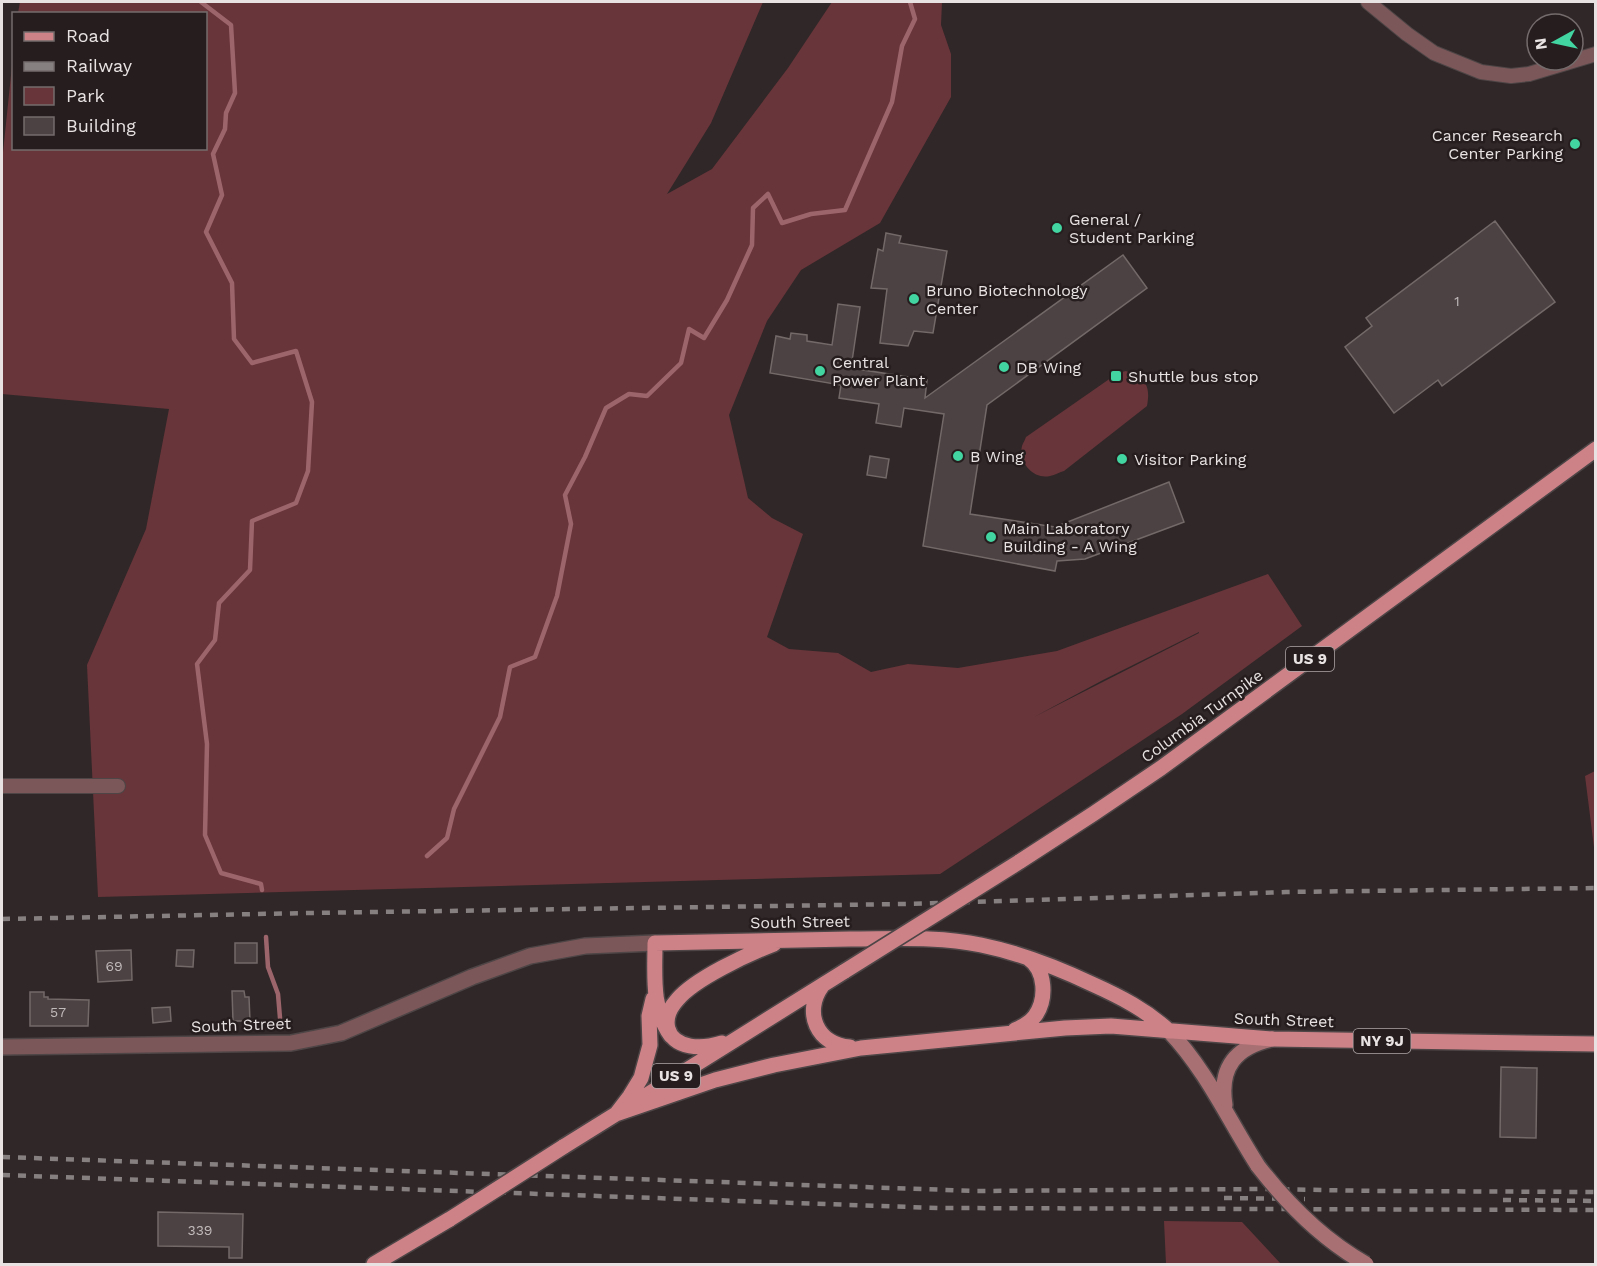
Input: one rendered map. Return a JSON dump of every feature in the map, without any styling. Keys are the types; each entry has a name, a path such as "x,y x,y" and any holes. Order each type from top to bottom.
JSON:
{"main road":[{"name":"Columbia Turnpike","path":"824,984 1019,862 1169,762 1596,449"},
{"name":"South Street","path":"655,943 937,939 980,944 1023,955 1065,971 1123,998 1155,1018 1169,1031 1273,1039 1596,1044"},
{"path":"671,1036 667,1027 667,1017 677,999 689,988 745,957 789,940"},
{"path":"655,943 655,990 659,1014 664,1027 671,1036 680,1043 702,1047 736,1039"},
{"path":"1006,1033 1026,1024 1034,1017 1043,995 1040,971 1023,955"},
{"path":"824,984 816,995 813,1006 818,1028 833,1043 844,1047 861,1048"},
{"name":"US 9","path":"374,1264 450,1219 824,984"},
{"path":"616,1114 641,1078 650,1045 649,1016 655,990"},
{"path":"616,1114 744,1072 861,1048 1088,1026 1169,1031 1196,1063 1258,1166 1306,1221 1341,1249 1366,1264"},
{"path":"1230,1119 1223,1086 1225,1074 1236,1056 1245,1049 1257,1042 1273,1039"}],"street":[{"path":"1368,2 1434,54 1481,72 1511,76 1529,74 1596,54"},
{"path":"2,786 118,786"},
{"name":"South Street","path":"2,1047 291,1043 340,1033 472,977 530,956 585,946 655,943"}],"green space":[{"path":"20,2 763,2 711,123 667,194 712,169 788,68 832,2 942,2 941,25 951,54 951,97 880,223 801,270 767,321 729,415 748,498 772,518 803,534 767,637 789,649 838,653 871,672 908,664 958,668 1057,651 1268,574 1302,626 1182,714 940,874 98,897 87,665 146,529 169,409 2,394 2,162 12,66 12,150 207,150 207,12 18,12","holes":["1199,632 1199,633 1034,717 1103,680"]},
{"path":"1126,371 1145,383 1148,392 1147,406 1064,471 1044,477 1028,469 1021,452 1026,437 1118,373"},
{"path":"1595,771 1596,855 1585,776"},
{"path":"1164,1221 1242,1222 1281,1264 1166,1264"}],"building":[{"path":"1495,221 1555,302 1442,386 1438,380 1394,413 1345,347 1372,326 1366,318"},
{"name":"Bruno Biotechnology Center","path":"886,233 901,236 899,243 947,251 933,333 914,331 908,346 880,343 887,289 871,288 878,249 883,251"},
{"path":"1123,255 1147,288 987,405 970,514 1055,527 1169,482 1184,522 1085,559 1057,561 1055,571 923,546 944,414 904,408 901,427 876,423 879,404 839,398 841,385 770,373 776,336 790,339 791,333 807,335 807,341 832,345 838,304 860,307 851,368 927,380 925,398"},
{"path":"870,456 889,459 886,478 867,475"},
{"path":"235,943 257,943 257,963 235,963"},
{"path":"131,950 132,980 98,982 96,951"},
{"path":"177,950 194,950 193,967 176,966"},
{"path":"232,991 244,991 245,997 249,997 250,1021 233,1021"},
{"path":"30,992 44,992 44,997 48,999 89,1000 88,1026 30,1026"},
{"path":"170,1007 171,1021 153,1023 152,1008"},
{"path":"1501,1067 1537,1068 1536,1138 1500,1137"},
{"path":"158,1212 243,1214 242,1258 229,1258 229,1247 158,1246"}],"waterway":[{"path":"201,2 231,25 235,93 226,113 225,129 213,154 222,195 206,232 232,283 234,339 252,363 296,351 312,402 308,471 296,503 252,521 250,570 219,603 215,640 197,664 207,744 205,835 221,873 261,884 262,890"},
{"path":"427,856 447,838 454,809 500,717 510,667 535,657 557,596 571,524 565,495 585,457 606,408 629,394 647,396 681,363 689,329 704,338 727,300 752,245 753,208 768,194 782,223 811,214 845,210 892,102 902,46 915,19 910,2"},
{"path":"266,937 268,967 278,994 280,1018"}],"railway":[{"path":"2,919 906,904 1286,892 1596,888"},
{"path":"2,1157 977,1191 1266,1189 1596,1192"},
{"path":"2,1175 938,1208 1596,1210"},
{"path":"1224,1198 1305,1199"},
{"path":"1503,1200 1596,1201"}],"place":[{"name":"Cancer Research Center Parking","path":"1575,144"},
{"name":"General / Student Parking","path":"1057,228"},
{"name":"Bruno Biotechnology Center","path":"914,299"},
{"name":"DB Wing","path":"1004,367"},
{"name":"Central Power Plant","path":"820,371"},
{"name":"Shuttle bus stop","path":"1116,376"},
{"name":"B Wing","path":"958,456"},
{"name":"Visitor Parking","path":"1122,459"},
{"name":"Main Laboratory Building - A Wing","path":"991,537"}]}
